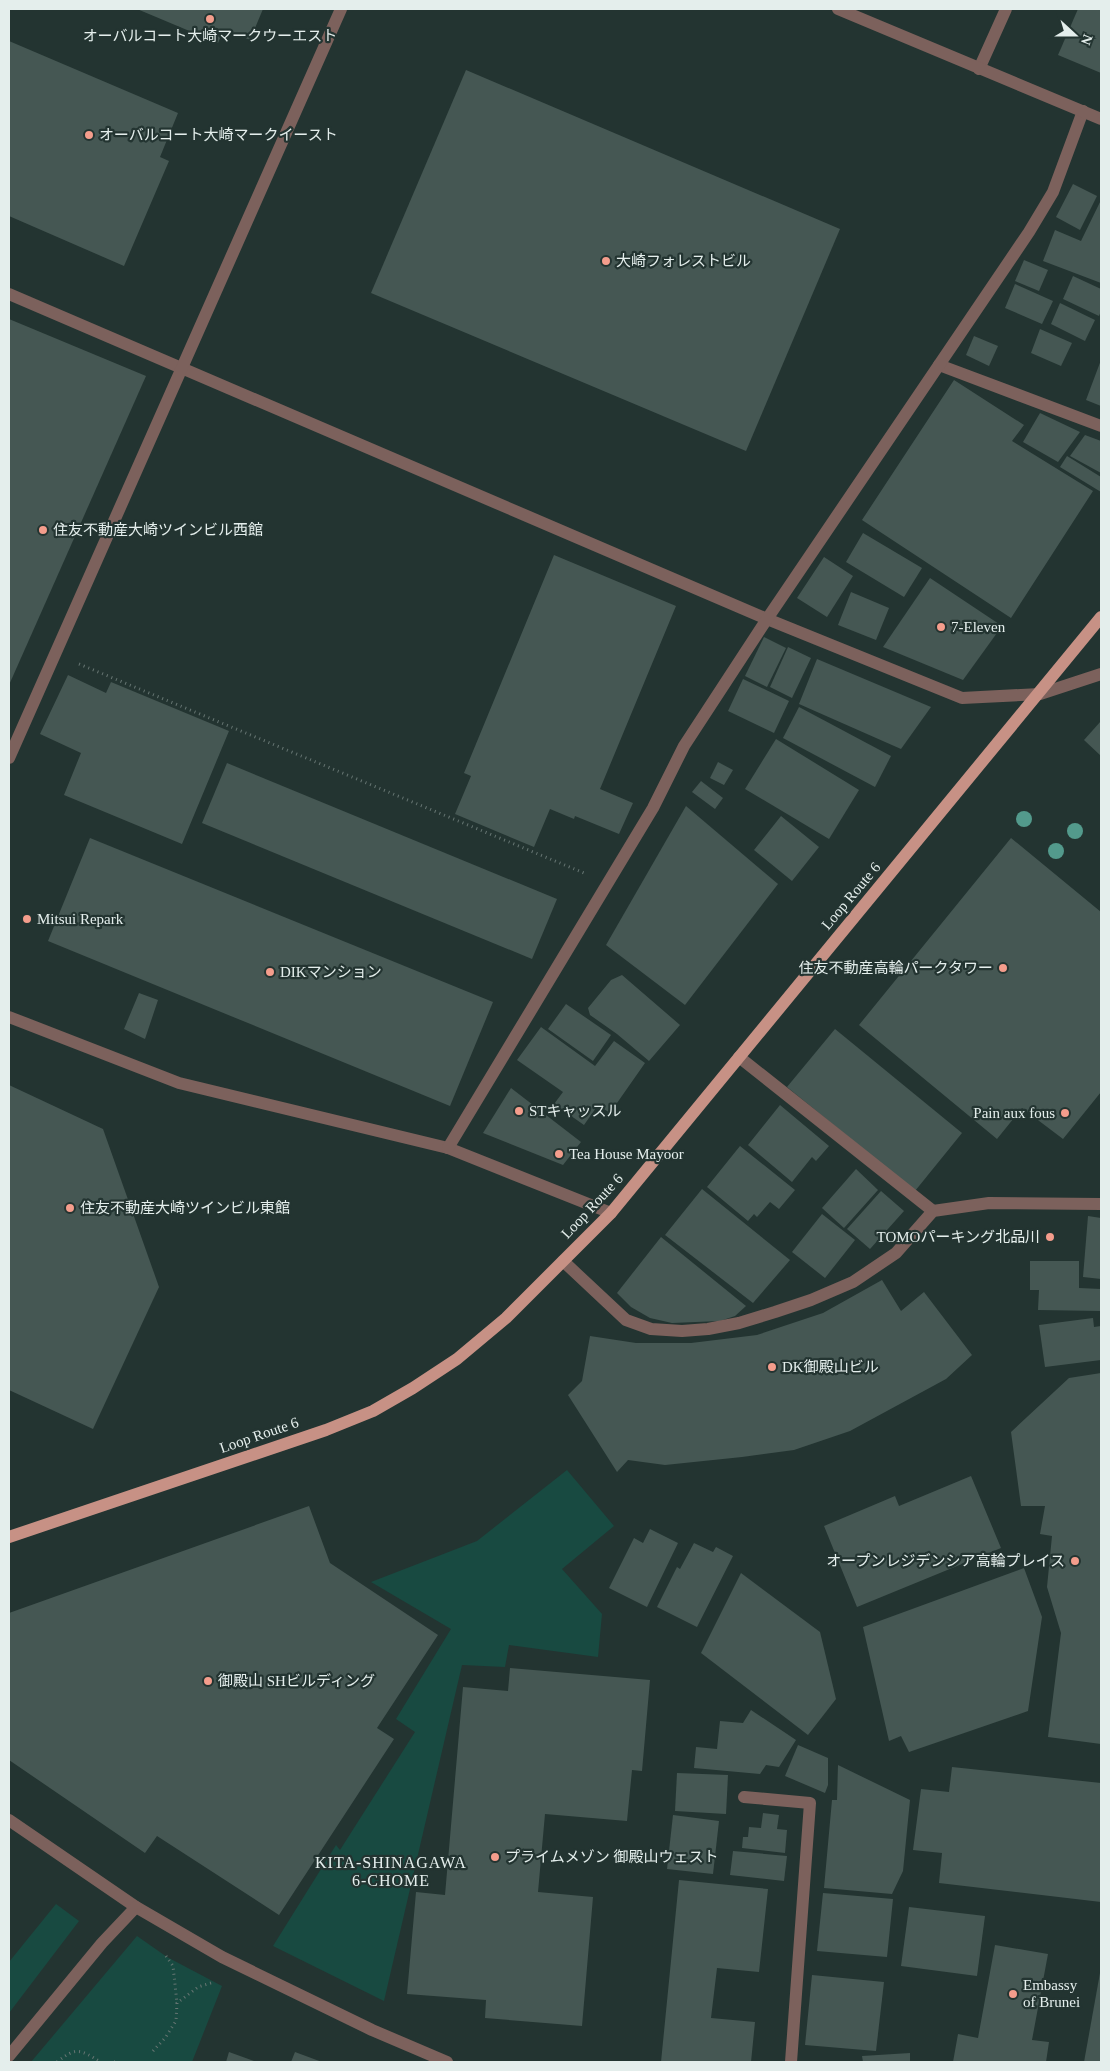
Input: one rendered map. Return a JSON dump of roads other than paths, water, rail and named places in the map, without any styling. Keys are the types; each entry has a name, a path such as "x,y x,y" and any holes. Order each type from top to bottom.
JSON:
{"main road":[{"name":"Loop Route 6","path":"9,1537 326,1430 373,1411 457,1359 506,1318 611,1213 1040,694 1101,617"}],"street":[{"path":"9,758 341,9"},
{"path":"838,9 1101,119"},
{"path":"979,69 1006,9"},
{"path":"448,1148 609,883 653,808 684,746 767,619 1029,232 1052,192 1082,111"},
{"path":"9,294 767,619 962,698 1040,694 1101,674"},
{"path":"939,365 1101,426"},
{"path":"9,1016 179,1083 448,1148 611,1213"},
{"path":"739,1057 933,1211"},
{"path":"563,1261 626,1320 651,1329 682,1331 708,1329 739,1323 784,1309 853,1282 896,1253 933,1211 988,1203 1101,1204"},
{"path":"744,1797 810,1803 791,2062"},
{"path":"9,1820 136,1907 222,1958 372,2030 447,2062"},
{"path":"9,2056 102,1943 136,1907"}],"place":[{"name":"オーバルコート大崎マークウーエスト","path":"210,19"},
{"name":"オーバルコート大崎マークイースト","path":"89,135"},
{"name":"大崎フォレストビル","path":"606,261"},
{"name":"住友不動産大崎ツインビル西館","path":"43,530"},
{"name":"7-Eleven","path":"941,627"},
{"name":"Mitsui Repark","path":"27,919"},
{"name":"住友不動産高輪パークタワー","path":"1003,968"},
{"name":"DIKマンション","path":"270,972"},
{"name":"STキャッスル","path":"519,1111"},
{"name":"Pain aux fous","path":"1065,1113"},
{"name":"Tea House Mayoor","path":"559,1154"},
{"name":"住友不動産大崎ツインビル東館","path":"70,1208"},
{"name":"TOMOパーキング北品川","path":"1050,1237"},
{"name":"DK御殿山ビル","path":"772,1367"},
{"name":"オープンレジデンシア高輪プレイス","path":"1075,1561"},
{"name":"御殿山 SHビルディング","path":"208,1681"},
{"name":"プライムメゾン 御殿山ウェスト","path":"495,1857"},
{"name":"Embassy of Brunei","path":"1013,1994"}],"district":[{"name":"KITA-SHINAGAWA 6-CHOME","path":"391,1871"}]}
